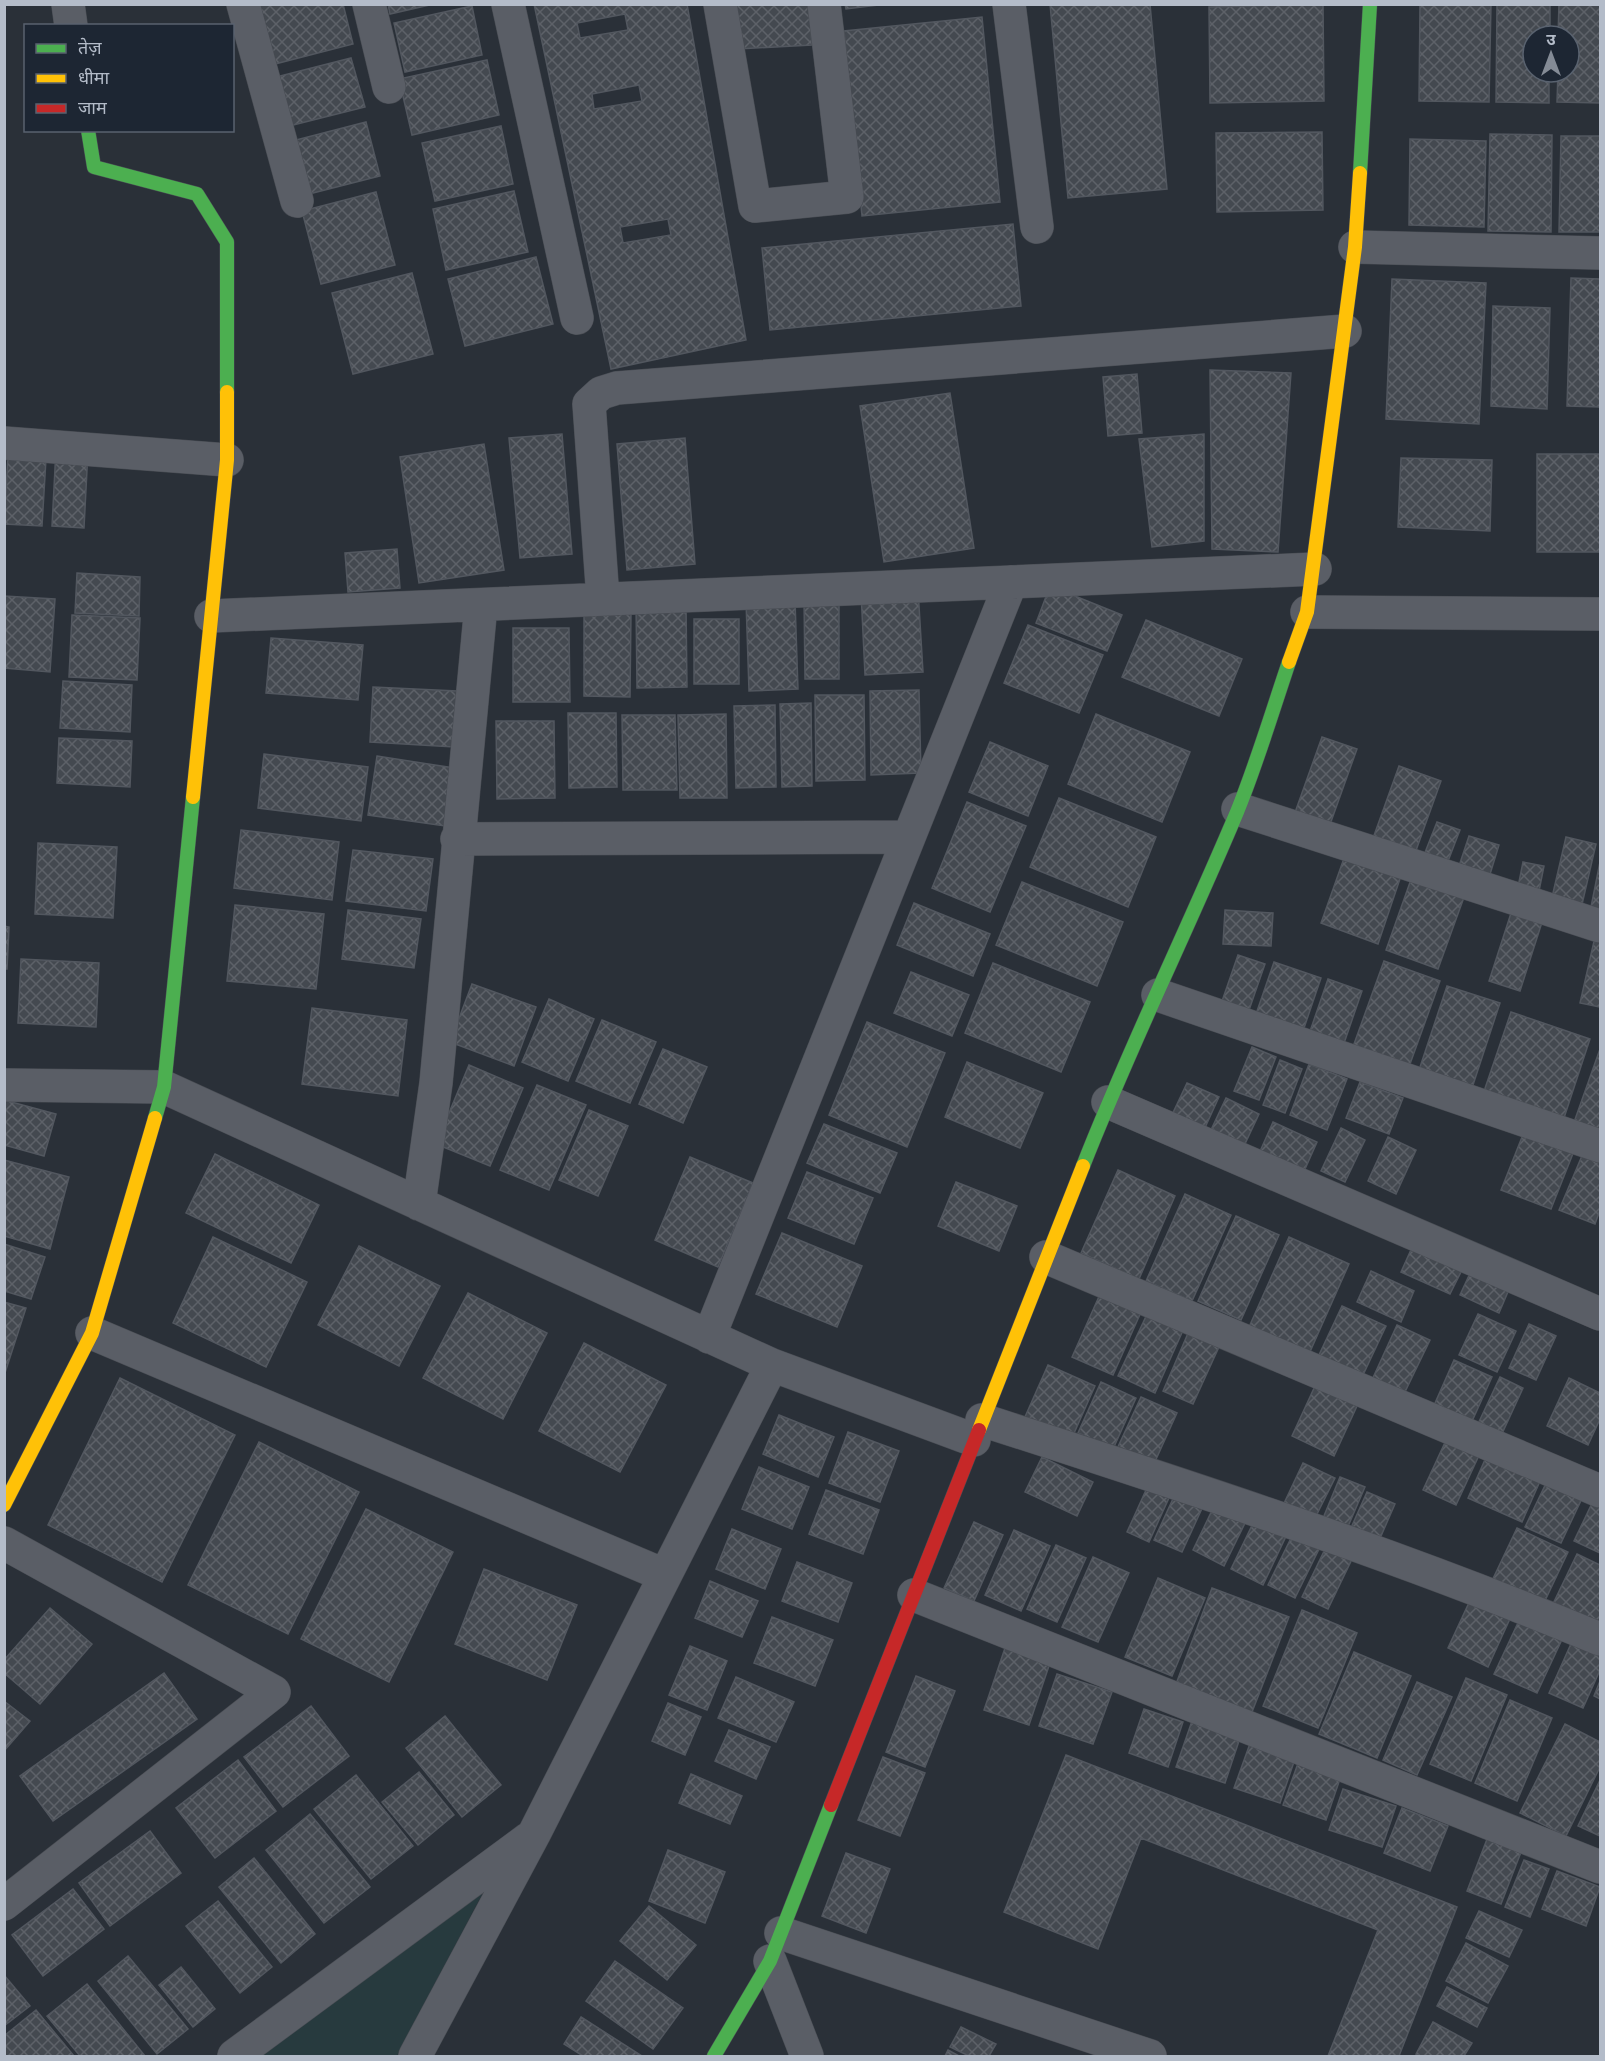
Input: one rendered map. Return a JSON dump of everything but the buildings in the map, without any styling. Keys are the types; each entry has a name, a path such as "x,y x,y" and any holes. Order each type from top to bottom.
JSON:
{"street":[{"path":"68,4 71,24"},
{"path":"243,4 297,201"},
{"path":"369,4 388,87"},
{"path":"508,4 578,318"},
{"path":"720,4 755,206 847,196 824,4"},
{"path":"1009,4 1037,226"},
{"path":"714,2056 776,1947 1108,1102 1158,995 1238,809 1307,612 1315,569 1355,247 1370,4"},
{"path":"4,1505 92,1334 164,1087 227,460 227,242 197,195 94,166 88,132"},
{"path":"1355,247 1600,253"},
{"path":"603,599 590,404 601,393 616,388 1345,332"},
{"path":"4,443 227,460"},
{"path":"211,616 1315,569"},
{"path":"709,1337 1011,582"},
{"path":"419,1204 436,1083 457,839 481,605"},
{"path":"1307,612 1600,614"},
{"path":"1238,809 1600,926"},
{"path":"457,839 909,837"},
{"path":"1158,995 1600,1146"},
{"path":"4,1085 164,1087 772,1365 978,1430 1150,1474 1493,1594 1600,1639"},
{"path":"1108,1102 1600,1314"},
{"path":"1046,1257 1600,1491"},
{"path":"92,1334 664,1575"},
{"path":"415,2056 534,1834 772,1365"},
{"path":"4,1543 274,1692 4,1904"},
{"path":"914,1595 1600,1867"},
{"path":"234,2056 534,1834"},
{"path":"776,1947 807,2056"},
{"path":"776,1947 1150,2056"}],"green space":[{"path":"489,1881 397,2056 252,2056"}],"traffic: fast":[{"path":"1360,173 1370,4"},
{"path":"88,132 94,167 197,194 227,242 227,392"},
{"path":"1083,1166 1237,812 1289,662"},
{"path":"155,1118 164,1087 193,797"},
{"path":"714,2056 770,1961 831,1805"}],"traffic: slow":[{"path":"1289,662 1307,612 1355,247 1360,173"},
{"path":"193,797 227,460 227,392"},
{"path":"4,1505 92,1333 155,1118"},
{"path":"979,1430 1083,1166"}],"traffic: jam":[{"path":"831,1805 979,1430"}]}
